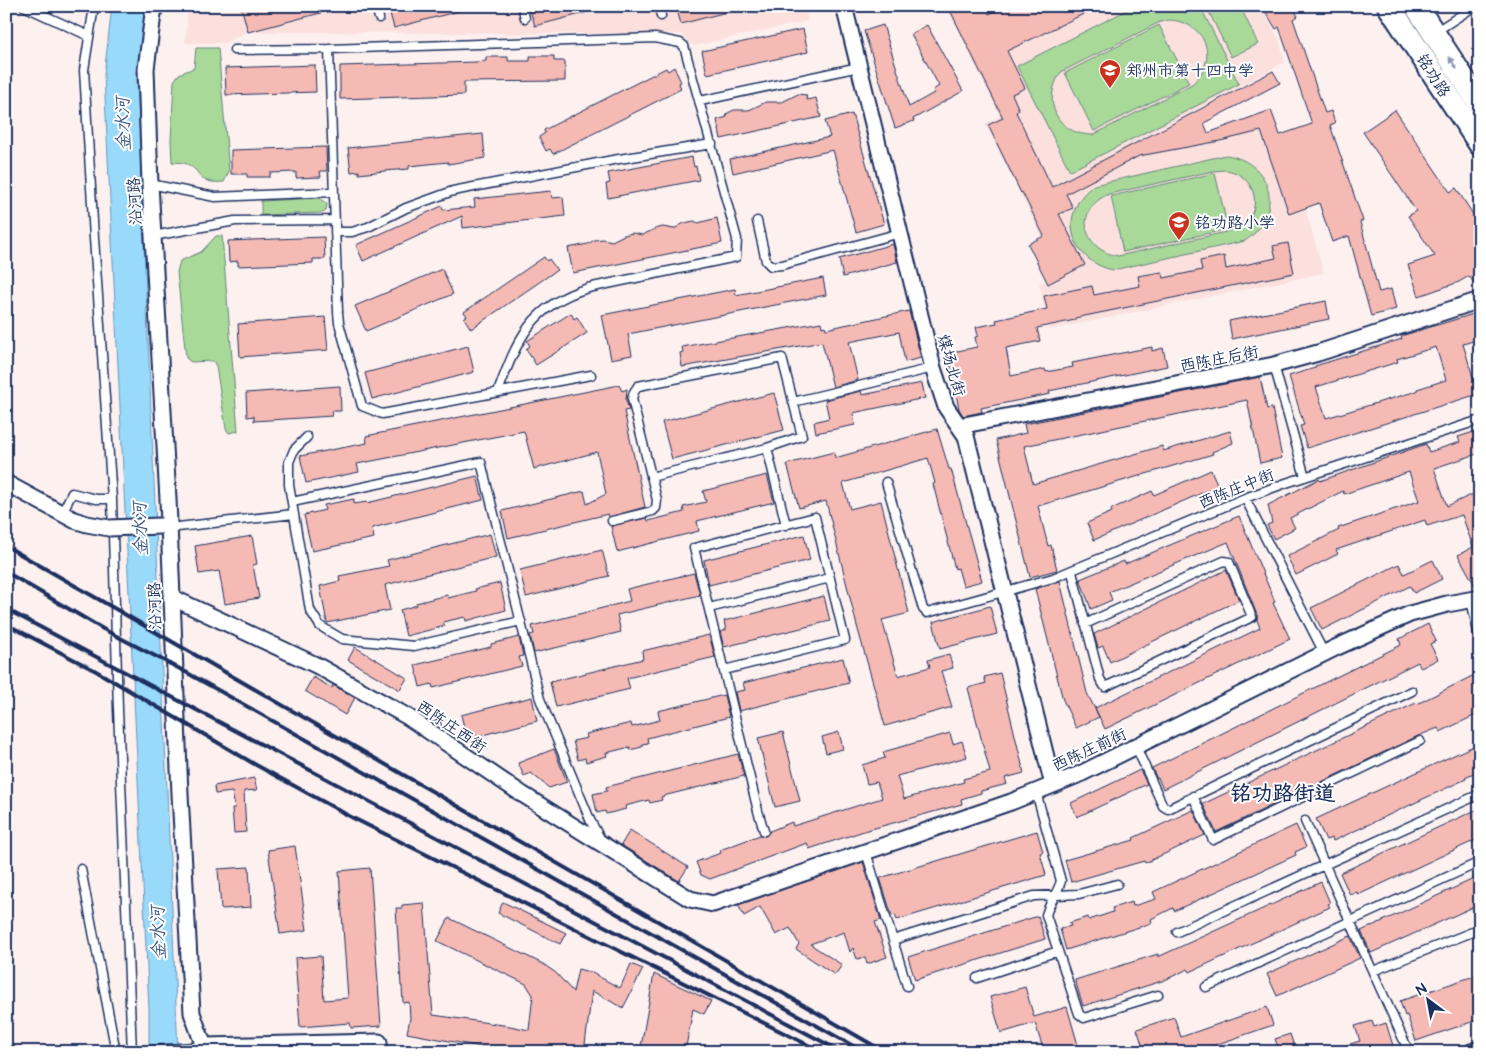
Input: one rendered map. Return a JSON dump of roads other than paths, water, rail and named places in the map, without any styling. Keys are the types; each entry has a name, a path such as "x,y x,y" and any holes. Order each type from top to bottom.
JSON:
{"main road":[{"name":"铭功路","path":"1389,6 1480,144"},
{"name":"铭功路","path":"1416,6 1480,104"}],"street":[{"name":"沿河路","path":"154,6 146,69 166,526 192,1013 206,1049"},
{"name":"煤场北街","path":"844,6 933,368 946,407 966,436 1053,785"},
{"name":"西陈庄后街","path":"959,426 1274,365 1318,353 1480,300"},
{"path":"6,483 87,524 109,528 166,526"},
{"name":"西陈庄西街","path":"171,597 318,666 408,717 522,794 604,846 690,899 702,902"},
{"name":"西陈庄前街","path":"702,902 713,904 1011,802 1080,774 1324,653 1410,614 1447,604 1476,599"},
{"path":"206,1049 379,1042 379,1052"},
{"path":"1471,1052 1480,1049"}],"lane":[{"path":"24,6 89,36"},
{"path":"94,6 84,70 112,499 118,709 132,1052 206,1049"},
{"path":"376,6 379,18"},
{"path":"522,6 525,18"},
{"path":"659,6 661,16"},
{"path":"1433,33 1475,6"},
{"path":"234,50 329,49 655,38 680,43 684,46 737,239 736,256 588,288 558,300 535,319 523,333 513,351 498,392"},
{"path":"329,49 339,323 362,406 382,414 590,375"},
{"path":"700,101 859,67"},
{"path":"335,232 352,232 368,227 406,208 453,191 613,160 712,144"},
{"path":"150,184 215,197 334,192"},
{"path":"153,236 235,221 335,220"},
{"path":"757,221 766,261 771,266 782,265 900,233"},
{"path":"612,522 653,511 656,508 657,500 651,477 632,399 638,386 782,358 802,436 767,448 651,477"},
{"path":"1274,365 1305,477"},
{"path":"793,402 933,368"},
{"name":"西陈庄中街","path":"886,482 923,609 928,613 1072,572 1245,498 1480,420"},
{"path":"307,437 294,450 289,462 289,485 310,610 320,626 342,639 414,646 521,622"},
{"path":"767,448 786,525"},
{"path":"292,502 481,462 540,699 591,822 604,846"},
{"path":"62,513 72,493 96,499 112,499"},
{"path":"1245,498 1324,653"},
{"path":"166,526 294,514"},
{"path":"724,670 845,640 815,518 694,548 724,670 764,831"},
{"path":"1072,572 1085,624 1100,679 1104,687 1252,617 1229,562 1224,560 1085,624"},
{"path":"709,608 830,578"},
{"path":"1476,599 1480,641"},
{"path":"1136,747 1163,806 1168,808 1412,691"},
{"path":"1193,796 1213,840 1420,741"},
{"path":"1036,792 1061,881 1057,894 1048,906 1046,915 1079,1014 1084,1018 1158,995"},
{"path":"1177,932 1480,794"},
{"path":"1304,821 1409,1052"},
{"path":"866,852 907,986"},
{"path":"1206,987 1480,862"},
{"path":"81,869 116,1052"},
{"path":"893,940 1034,896 1079,894 1117,884"},
{"path":"1373,971 1480,929"},
{"path":"976,978 1058,951"}],"water":[{"name":"金水河","path":"112,6 145,6 137,77 178,1052 149,1052 149,1009 104,75"}],"railway":[{"path":"6,546 885,1052"},
{"path":"6,572 103,629 182,670 864,1052"},
{"path":"6,609 842,1052"},
{"path":"6,624 96,671 256,765 353,818 822,1052"}],"place":[{"name":"郑州市第十四中学","path":"1110,89"},
{"name":"铭功路小学","path":"1179,241"}],"district":[{"name":"铭功路街道","path":"1283,793"}]}
